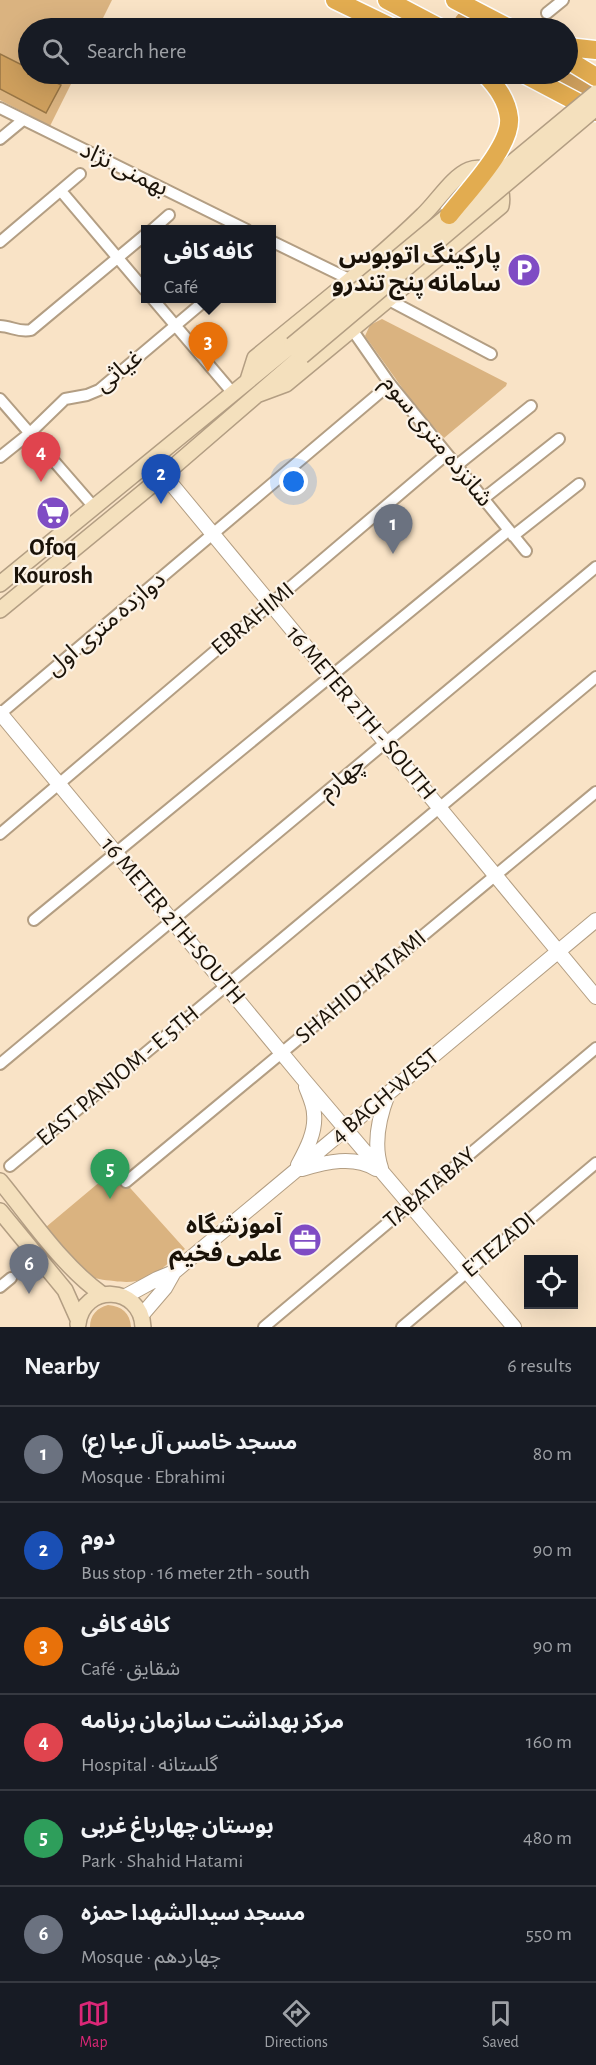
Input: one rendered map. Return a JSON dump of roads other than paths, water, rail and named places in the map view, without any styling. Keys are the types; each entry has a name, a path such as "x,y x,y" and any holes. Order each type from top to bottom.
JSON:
{"highway":[{"path":"335,0 372,18"},
{"path":"387,0 421,18"},
{"path":"455,0 490,18"},
{"path":"578,48 596,50"},
{"path":"578,66 596,76"},
{"path":"449,215 504,140 509,120 506,103 494,84"},
{"path":"544,84 596,110"}],"main road":[{"path":"0,610 259,394 297,350 449,215 596,93"},
{"path":"0,584 232,392 297,350 596,110"},
{"path":"248,381 255,358 423,215 462,173 472,169 482,169 497,180 503,197 501,206 286,384 259,394"},
{"path":"0,1181 66,1262 103,1295"},
{"path":"0,1211 65,1290 78,1323"},
{"path":"78,1323 87,1304 103,1295 114,1294 124,1297 137,1308 142,1322"}],"street":[{"path":"547,13 563,0"},
{"name":"بهمنی نژاد","path":"0,108 237,225"},
{"path":"0,140 23,120"},
{"path":"0,242 80,174"},
{"path":"61,191 141,285"},
{"path":"158,225 169,215"},
{"path":"0,326 8,326 19,332 31,330 141,239"},
{"path":"276,243 349,279"},
{"path":"387,299 491,354"},
{"path":"156,303 232,392"},
{"name":"غیاثی","path":"0,457 30,433 61,401 99,390 202,303"},
{"name":"شانزده متری سوم","path":"351,328 390,384 526,551"},
{"name":"دوازده متری اول","path":"0,713 390,384"},
{"path":"0,399 93,506"},
{"path":"456,466 531,405"},
{"path":"483,499 559,439"},
{"name":"EBRAHIMI","path":"0,834 447,454"},
{"name":"16 METER 2TH - SOUTH","path":"164,475 596,997"},
{"path":"34,920 330,677 511,533 579,484"},
{"name":"چهارم","path":"0,1064 596,567"},
{"name":"EAST PANJOM - E 5TH","path":"10,1166 596,677"},
{"name":"16 METER 2TH-SOUTH","path":"0,713 345,1129 514,1327"},
{"name":"SHAHID HATAMI","path":"126,1182 596,792"},
{"name":"4 BAGH-WEST","path":"174,1272 596,920"},
{"name":"TABATABAY","path":"264,1327 596,1048"},
{"path":"294,1172 313,1131 315,1114 304,1080"},
{"path":"383,1173 378,1156 378,1135 380,1119 389,1092"},
{"path":"294,1172 333,1161 349,1161 361,1162 383,1173"},
{"name":"E'TEZADI","path":"402,1327 596,1163"},
{"path":"124,1297 174,1272"},
{"path":"142,1322 174,1272"},
{"path":"0,1287 11,1278"}],"waterway":[{"path":"575,84 596,96"}],"place":[{"name":"پارکینگ اتوبوس سامانه پنج تندرو","path":"524,270"},
{"name":"کافه کافی","path":"208,372"},
{"name":"مرکز بهداشت سازمان برنامه","path":"41,482"},
{"name":"دوم","path":"161,504"},
{"name":"Ofoq Kourosh","path":"53,513"},
{"name":"مسجد خامس آل عبا (ع)","path":"393,554"},
{"name":"بوستان چهارباغ غربی","path":"110,1199"},
{"name":"آموزشگاه علمی فخیم","path":"305,1240"},
{"name":"مسجد سیدالشهدا حمزه","path":"29,1294"}]}
